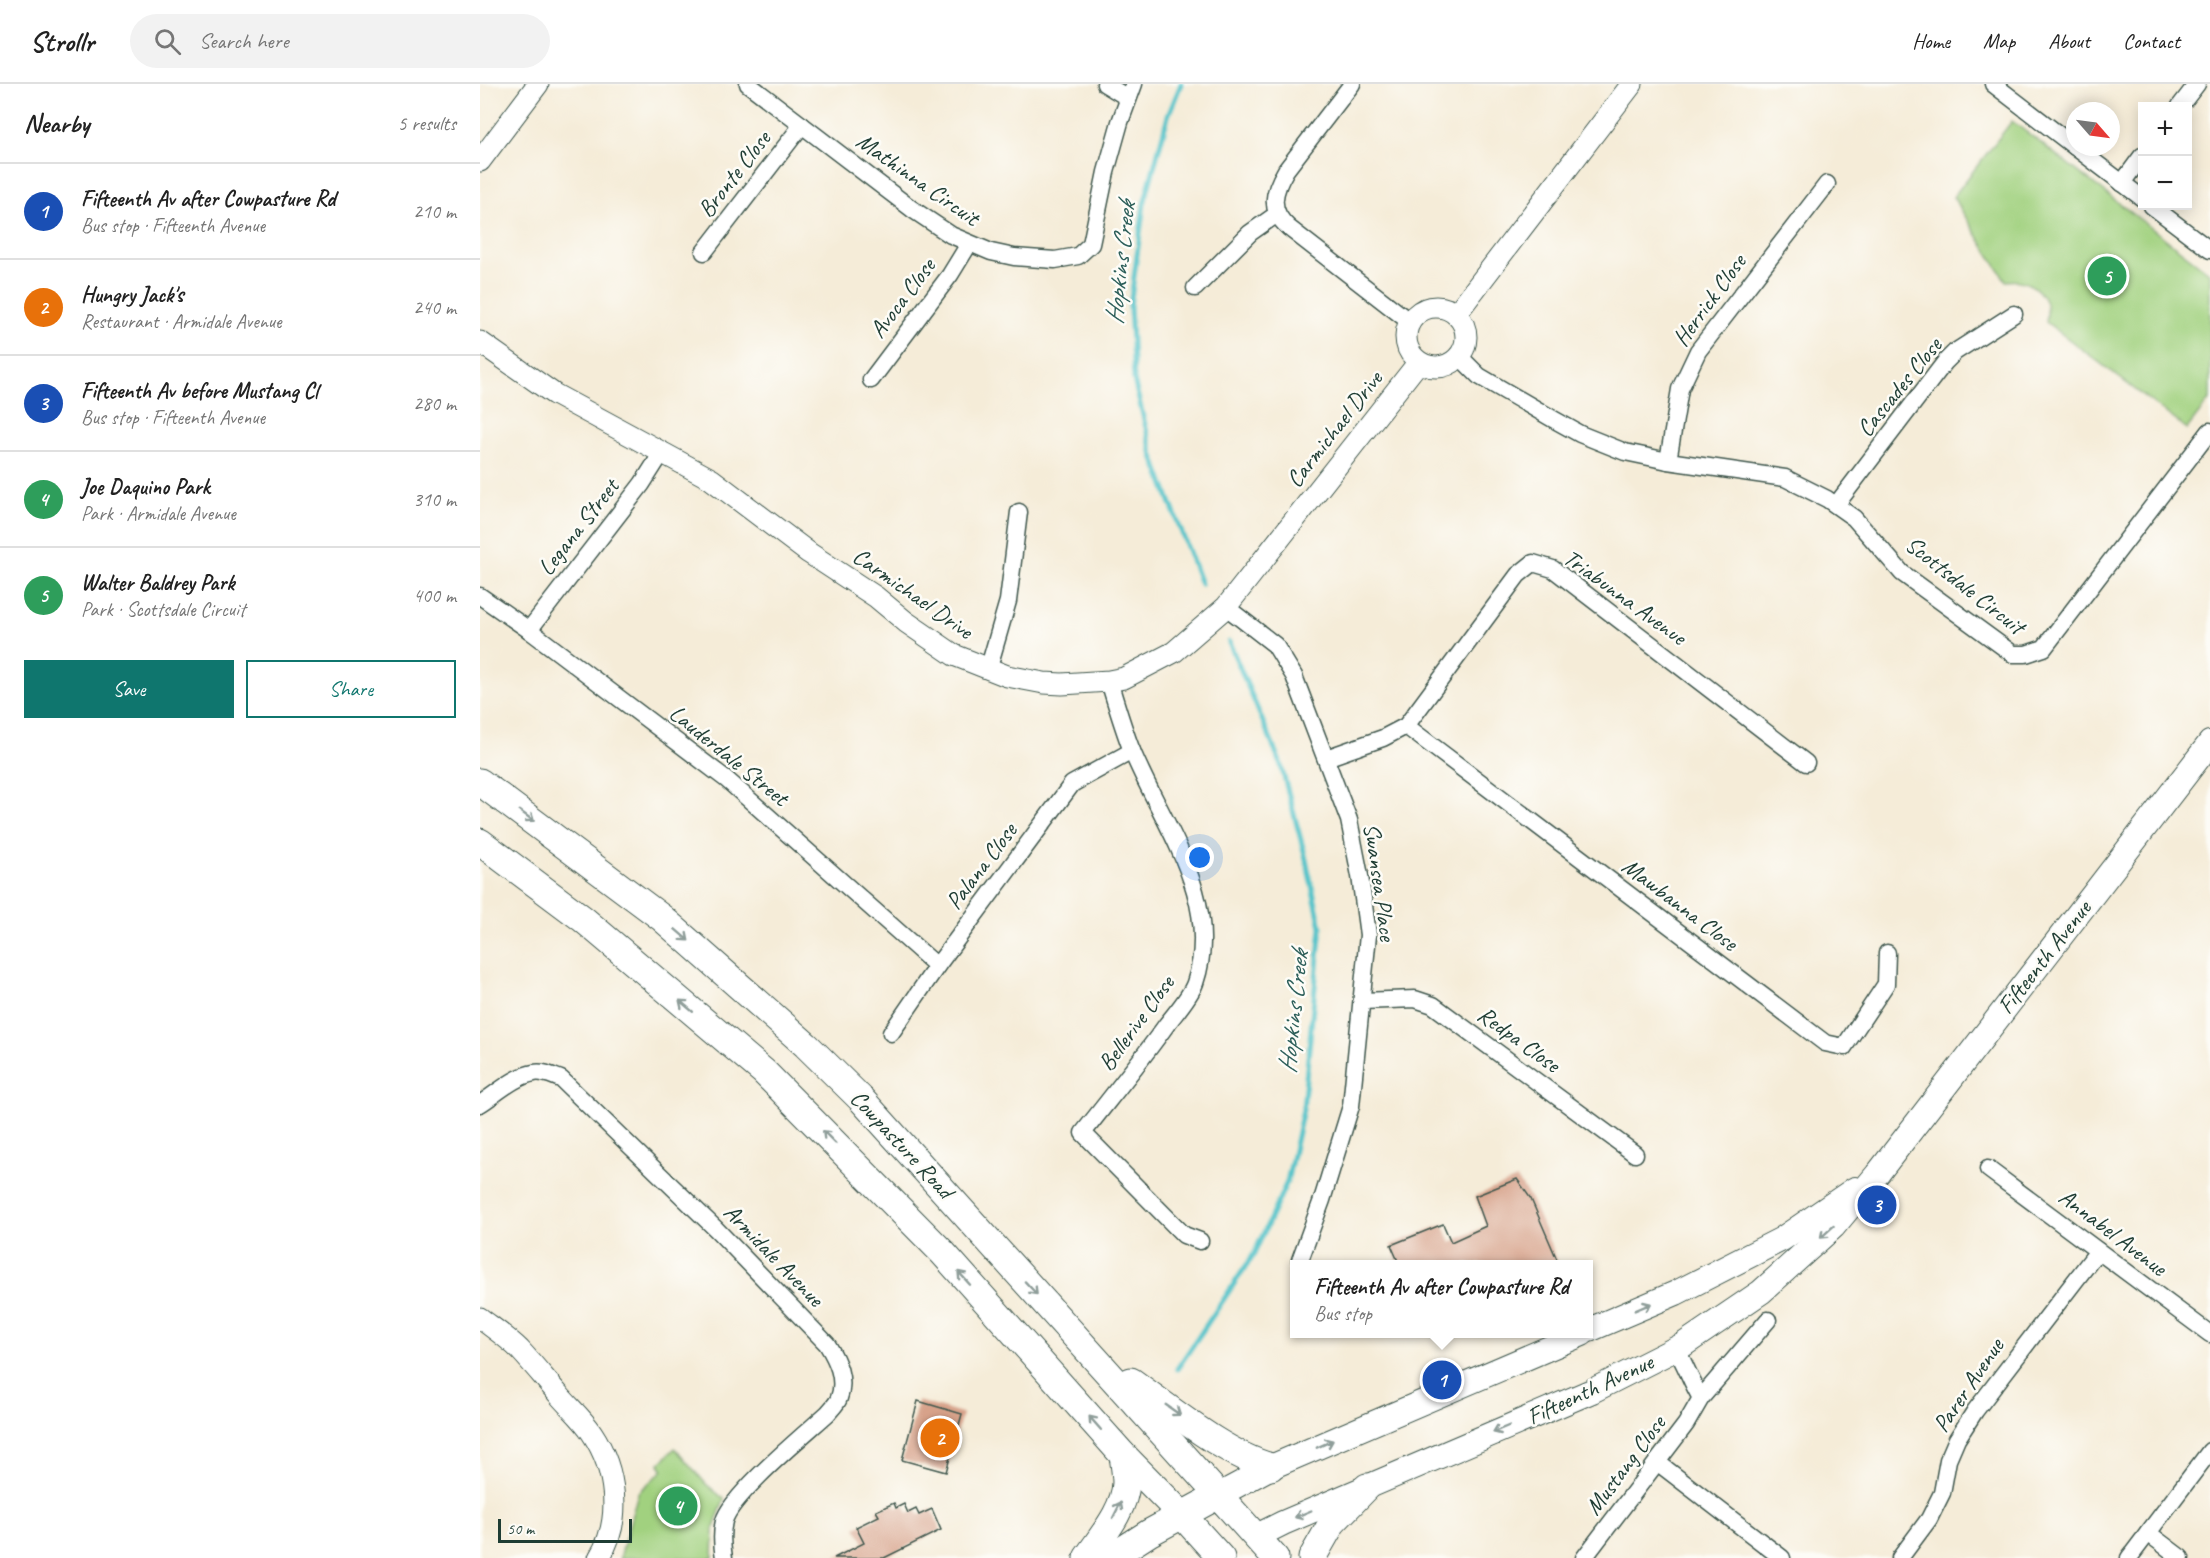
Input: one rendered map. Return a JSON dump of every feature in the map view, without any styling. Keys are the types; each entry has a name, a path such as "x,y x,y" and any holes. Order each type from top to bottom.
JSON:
{"main road":[{"name":"Fifteenth Avenue","path":"1255,1537 1592,1390 1676,1349 1761,1293 1834,1226 1879,1172 2210,743"},
{"name":"Cowpasture Road","path":"480,782 662,918 806,1045 861,1099 1275,1558"},
{"name":"Cowpasture Road","path":"480,842 583,918 764,1072 943,1253 1123,1455 1182,1515 1218,1557"},
{"name":"Fifteenth Avenue","path":"1593,1328 1676,1293 1782,1239 1879,1172"},
{"path":"1110,1558 1182,1515 1272,1467 1573,1338"},
{"path":"1090,1353 1233,1451 1251,1462 1272,1467"},
{"path":"1087,1558 1122,1502 1126,1485 1123,1455"},
{"path":"1312,1558 1332,1523 1367,1487"},
{"path":"1218,1557 1255,1537"}],"street":[{"path":"480,160 538,84"},
{"name":"Mathinna Circuit","path":"748,84 951,236 991,252 1036,259 1068,259 1078,256 1086,250 1095,235 1106,172 1131,91"},
{"path":"1106,84 1131,91"},
{"path":"1352,84 1282,176 1275,194 1277,214 1289,228 1410,322"},
{"path":"1456,314 1632,84"},
{"path":"1993,84 2066,140"},
{"path":"2183,102 2197,84"},
{"name":"Bronte Close","path":"704,252 802,125"},
{"path":"2087,156 2138,195"},
{"path":"2122,183 2138,161"},
{"name":"Herrick Close","path":"1668,461 1680,389 1698,351 1827,184"},
{"path":"2157,210 2210,250"},
{"path":"1195,288 1250,233 1277,214"},
{"name":"Avoca Close","path":"871,380 950,275 969,244"},
{"path":"1432,307 1448,309 1456,314 1462,322 1467,341 1460,357 1442,368 1432,368 1418,363 1406,345 1405,338 1410,322 1422,310 1432,307"},
{"name":"Cascades Close","path":"1836,505 1945,362 1955,352 2014,314"},
{"name":"Carmichael Drive","path":"480,342 554,394 691,466 727,490 809,553 876,597 937,645 988,670 1044,683 1109,681 1124,678 1174,652 1226,607 1418,363"},
{"name":"Scottsdale Circuit","path":"1460,357 1479,376 1580,434 1625,452 1668,461 1785,478 1836,505 1854,518 1902,573 2013,654 2025,654 2044,648 2210,431"},
{"name":"Legana Street","path":"529,630 642,484 663,451"},
{"path":"988,670 1008,601 1019,512"},
{"name":"Triabunna Avenue","path":"1326,758 1383,738 1406,726 1518,575 1533,563 1553,569 1806,763"},
{"name":"Lauderdale Street","path":"480,596 529,630 726,779 937,966"},
{"name":"Swansea Place","path":"1226,607 1275,645 1294,676 1349,820 1360,876 1368,936 1352,1106 1300,1260"},
{"name":"Bellerive Close","path":"1109,681 1132,751 1192,879 1203,932 1201,956 1194,985 1145,1054 1083,1133 1184,1234 1200,1241"},
{"name":"Mawbanna Close","path":"1406,726 1825,1043 1844,1047 1886,984 1887,953"},
{"name":"Palana Close","path":"891,1033 937,966 1072,784 1132,751"},
{"name":"Redpa Close","path":"1362,1001 1415,999 1433,1005 1635,1154"},
{"name":"Armidale Avenue","path":"480,1104 534,1072 547,1073 561,1079 716,1229 827,1344 838,1362 841,1382 839,1399 828,1413 746,1489 735,1504 725,1519 722,1540 724,1558"},
{"name":"Annabel Avenue","path":"1988,1169 2210,1334"},
{"name":"Parer Avenue","path":"1900,1558 1929,1519 1942,1493 1948,1460 1957,1439 1975,1411 2098,1251"},
{"path":"480,1318 518,1348 591,1432 603,1454 612,1477 614,1501 612,1524 606,1547 599,1558"},
{"name":"Mustang Close","path":"1584,1558 1686,1424 1701,1398 1768,1320"},
{"path":"1676,1349 1701,1398"},
{"path":"2128,1558 2210,1452"},
{"path":"1657,1462 1782,1558"},
{"path":"2148,1533 2181,1558"}],"green space":[{"path":"2012,121 2210,273 2210,399 2187,429 2046,322 2046,304 2038,290 2024,282 2006,281 1953,197"},
{"path":"675,1448 706,1484 724,1499 714,1528 713,1558 620,1558 638,1493 663,1470 659,1464"}],"building":[{"path":"1517,1179 1531,1199 1557,1260 1398,1260 1391,1245 1443,1224 1451,1242 1486,1226 1475,1196"},
{"path":"918,1401 962,1414 946,1472 902,1460"},
{"path":"894,1503 896,1508 904,1504 908,1513 916,1509 919,1515 932,1509 941,1530 884,1558 834,1558 864,1543 856,1527 879,1516 876,1511"}],"waterway":[{"name":"Hopkins Creek","path":"1181,84 1168,116 1144,204 1130,306 1134,380 1153,456 1201,584"},
{"name":"Hopkins Creek","path":"1177,1369 1254,1254 1287,1182 1303,1109 1321,927 1305,855 1280,762 1229,642"}],"place":[{"name":"Walter Baldrey Park","path":"2107,276"},
{"name":"Fifteenth Av before Mustang Cl","path":"1877,1205"},
{"name":"Fifteenth Av after Cowpasture Rd","path":"1442,1380"},
{"name":"Hungry Jack's","path":"940,1438"},
{"name":"Joe Daquino Park","path":"678,1506"}]}
